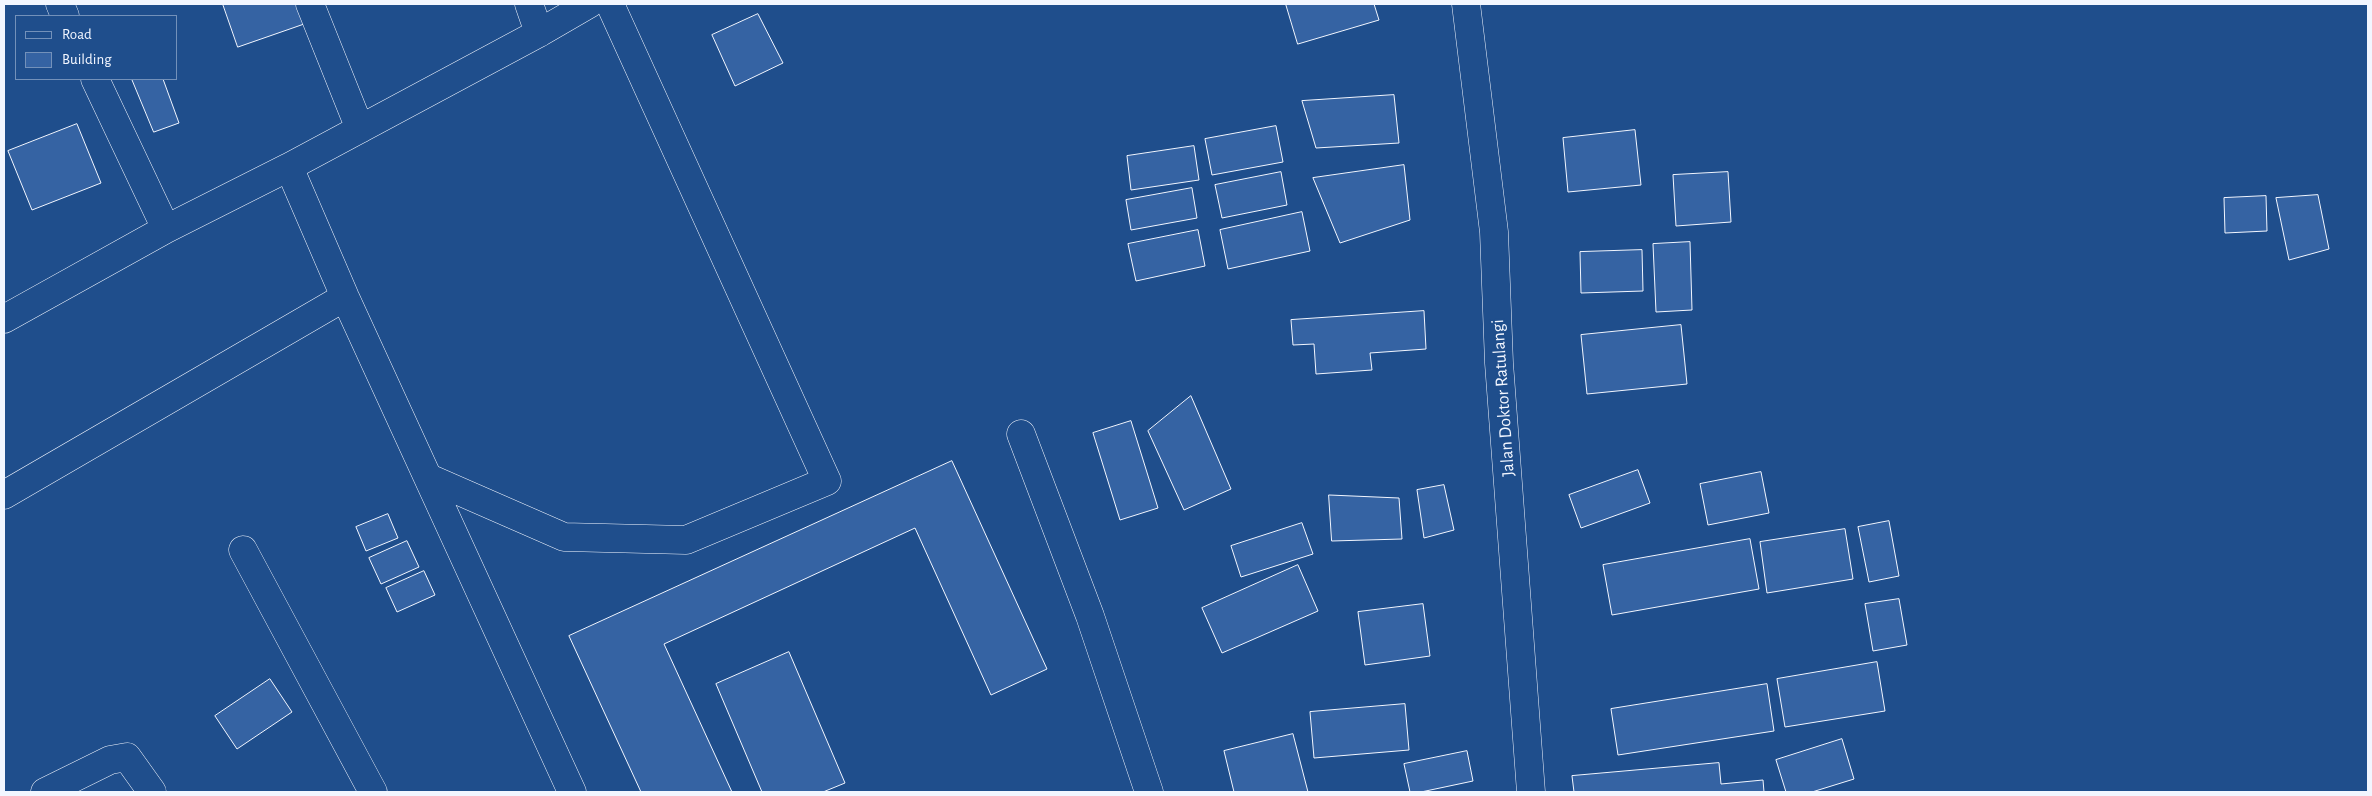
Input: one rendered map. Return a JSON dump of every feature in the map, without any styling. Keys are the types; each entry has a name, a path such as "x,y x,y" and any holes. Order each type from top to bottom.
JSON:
{"main road":[{"path":"310,4 360,129"},
{"path":"529,4 539,33"},
{"path":"4,319 166,229 289,167 539,33 588,4"},
{"path":"429,478 564,537 686,540 827,481 610,4"},
{"name":"Jalan Doktor Ratulangi","path":"1466,4 1494,232 1499,363 1531,792"},
{"path":"95,80 166,229"},
{"path":"289,167 345,297 572,792"},
{"path":"4,495 345,297"},
{"path":"1021,434 1090,616 1149,792"},
{"path":"243,550 373,792"},
{"path":"45,792 110,760 127,757 152,792"}],"building":[{"path":"223,4 300,4 307,23 238,47"},
{"path":"1286,4 1374,4 1379,20 1298,44"},
{"path":"758,14 783,63 735,86 712,35"},
{"path":"132,80 163,80 179,123 154,132"},
{"path":"1394,95 1399,143 1316,148 1302,101"},
{"path":"77,124 101,183 32,210 8,151"},
{"path":"1276,126 1283,162 1212,175 1205,139"},
{"path":"1635,130 1641,185 1568,192 1563,138"},
{"path":"1194,146 1199,180 1131,190 1127,156"},
{"path":"1404,165 1410,220 1340,243 1313,178"},
{"path":"1281,172 1287,205 1222,218 1215,185"},
{"path":"1728,172 1731,222 1676,226 1673,175"},
{"path":"1192,188 1197,218 1131,230 1126,200"},
{"path":"2318,195 2329,249 2289,260 2276,198"},
{"path":"2266,196 2267,231 2225,233 2224,198"},
{"path":"1302,212 1310,251 1228,269 1220,230"},
{"path":"1198,230 1205,266 1136,281 1128,244"},
{"path":"1690,242 1692,310 1656,312 1653,244"},
{"path":"1642,250 1643,291 1581,293 1580,252"},
{"path":"1424,311 1426,349 1370,353 1372,370 1316,374 1314,344 1293,345 1291,320"},
{"path":"1681,325 1687,384 1587,394 1581,335"},
{"path":"1191,396 1231,489 1184,510 1148,431"},
{"path":"1131,421 1158,508 1120,520 1093,433"},
{"path":"952,461 1047,669 991,695 915,528 664,644 732,792 641,792 569,636"},
{"path":"1638,470 1650,503 1581,528 1569,495"},
{"path":"1761,472 1769,513 1708,525 1700,484"},
{"path":"1444,485 1454,530 1424,538 1417,490"},
{"path":"1329,495 1399,498 1402,539 1332,541"},
{"path":"388,514 398,538 366,551 356,527"},
{"path":"1889,521 1899,576 1869,582 1858,527"},
{"path":"1302,523 1313,554 1241,577 1231,546"},
{"path":"1845,529 1853,579 1767,593 1760,542"},
{"path":"1750,539 1759,589 1612,615 1603,565"},
{"path":"407,541 419,567 381,584 369,558"},
{"path":"1298,565 1318,611 1222,653 1202,608"},
{"path":"424,571 435,595 397,612 386,588"},
{"path":"1899,599 1907,645 1873,651 1865,604"},
{"path":"1423,604 1430,656 1365,665 1358,612"},
{"path":"789,652 845,783 823,792 762,792 716,684"},
{"path":"1877,662 1885,711 1785,727 1777,679"},
{"path":"270,679 292,712 237,749 215,716"},
{"path":"1767,684 1774,731 1618,755 1611,709"},
{"path":"1405,704 1409,750 1314,758 1310,712"},
{"path":"1293,734 1308,792 1234,792 1224,751"},
{"path":"1842,739 1854,779 1812,792 1786,792 1776,760"},
{"path":"1467,751 1473,781 1421,792 1410,792 1404,764"},
{"path":"1719,763 1721,784 1763,780 1764,792 1574,792 1572,776"}]}
